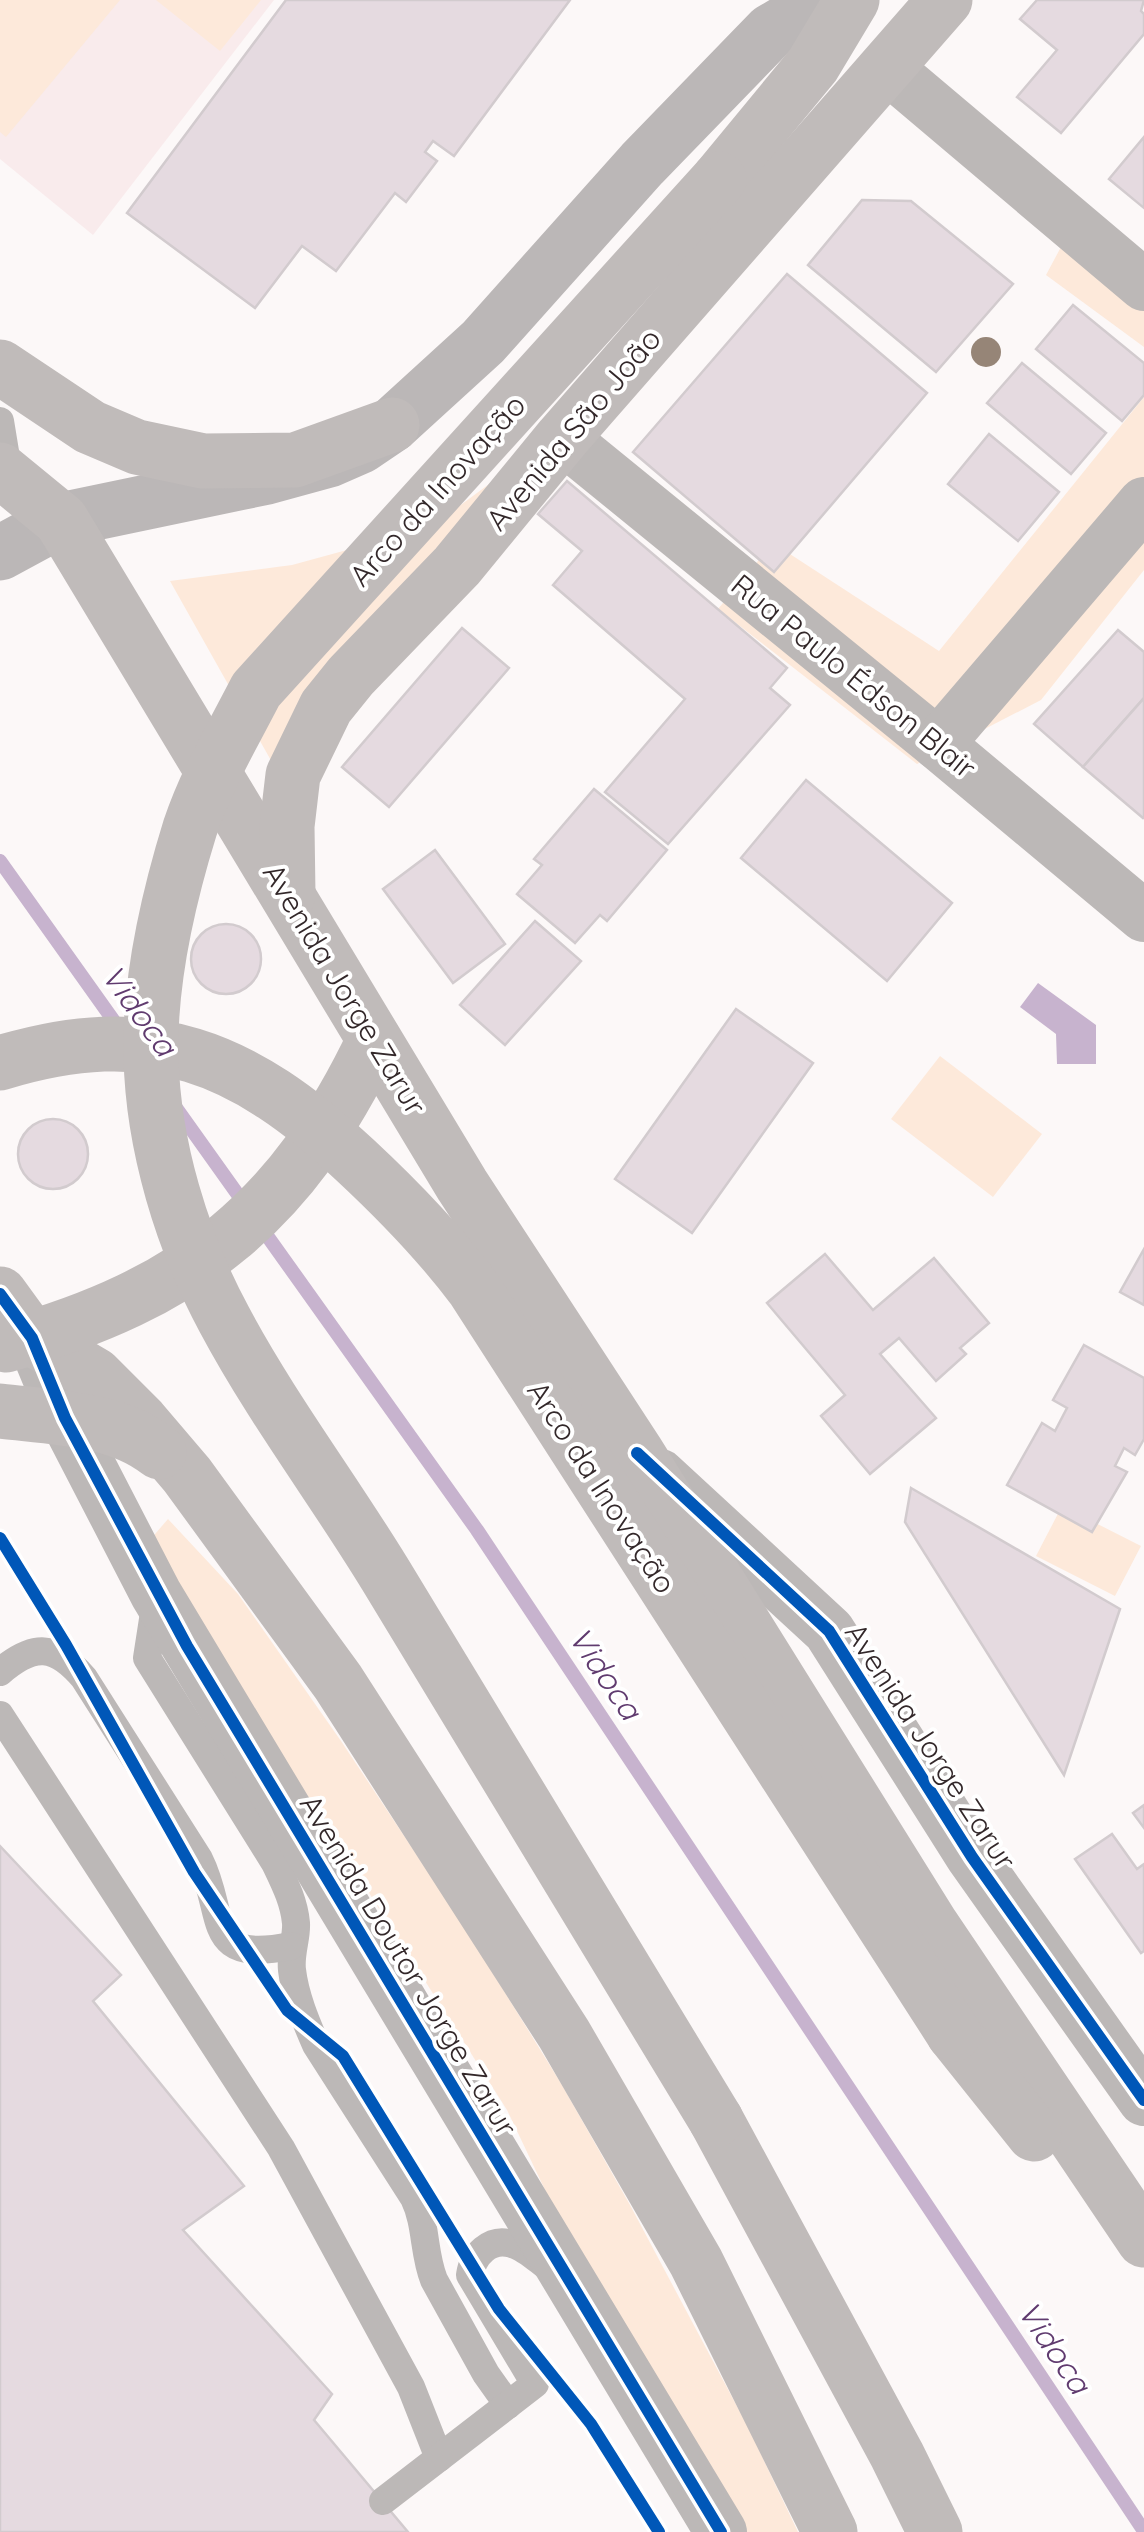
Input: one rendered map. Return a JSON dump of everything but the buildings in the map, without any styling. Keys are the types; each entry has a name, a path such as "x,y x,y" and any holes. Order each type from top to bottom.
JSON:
{"main road":[{"path":"3,552 62,520 267,477 329,460 361,446 392,425 483,342 769,16 824,0"},
{"name":"Arco da Inovação","path":"852,0 812,64 719,180 256,690 190,827 168,912 156,987 151,1059 166,1166 191,1247 222,1315 258,1381 370,1548 716,2120 936,2532"},
{"name":"Avenida São João","path":"288,895 288,826 294,774 326,707 350,676 458,566 562,438 945,0"},
{"path":"0,367 90,427 138,447 203,461 296,460 392,425"},
{"name":"Avenida Jorge Zarur","path":"5,474 62,520 462,1185 637,1453 932,1926 1144,2244"},
{"path":"29,1338 133,1297 218,1249 281,1190 349,1092 374,1040"},
{"name":"Arco da Inovação","path":"0,1062 54,1049 118,1042 173,1050 230,1068 310,1118 419,1220 474,1289 954,2034 1044,2147 1144,2244"},
{"path":"0,1294 29,1338 95,1375 187,1475 338,1682 564,2034 696,2262 830,2532"},
{"path":"0,1411 66,1418 130,1435 149,1444 187,1475"}],"street":[{"path":"886,67 1144,285"},
{"name":"Rua Paulo Édson Blair","path":"562,438 1144,916"},
{"path":"938,744 1144,503"},
{"name":"Avenida Doutor Jorge Zarur","path":"29,1338 156,1594 721,2532"},
{"name":"Avenida Jorge Zarur","path":"637,1453 829,1631 972,1857 1144,2100"}],"lane":[{"path":"0,421 5,474"},
{"path":"156,1594 156,1619 147,1658 275,1863 291,1897 297,1927 292,1946 298,1994 316,2045 414,2198 422,2216 428,2265 434,2280 486,2374 508,2405"},
{"path":"3,1661 47,1650 69,1660 199,1859 221,1930 233,1945 248,1951 292,1946"},
{"path":"0,1715 281,2148 411,2387 439,2458"},
{"path":"383,2502 536,2384 474,2284 470,2268 486,2247 514,2244 574,2286"}],"shaded area":[{"path":"0,0 274,0 93,235 0,159"},
{"path":"0,0 120,0 6,137 0,132"},
{"path":"156,0 261,0 220,51"},
{"path":"1069,232 1144,296 1144,347 1046,275"},
{"path":"1144,397 1144,570 1041,700 917,764 718,609 773,543 939,651"},
{"path":"523,459 278,773 170,581 292,565 431,527"},
{"path":"1038,983 1096,1025 1096,1064 1057,1064 1056,1034 1020,1007"},
{"path":"940,1056 1042,1134 993,1197 891,1119"},
{"path":"1062,1506 1141,1546 1115,1596 1036,1556"},
{"path":"168,1519 238,1594 462,1923 630,2205 748,2427 798,2532 738,2532 564,2230 507,2110 167,1575 149,1541"}],"waterway":[{"name":"Vidoca","path":"0,861 121,1031"},
{"name":"Vidoca","path":"174,1105 246,1206"},
{"name":"Vidoca","path":"258,1223 477,1530 1144,2531"}],"cycle path":[{"path":"0,1294 32,1338 65,1418 187,1646 721,2532"},
{"path":"637,1453 829,1631 972,1857 1144,2100"},
{"path":"0,1538 66,1645 194,1872 287,2010 343,2056 499,2309 591,2424 659,2532"}]}
